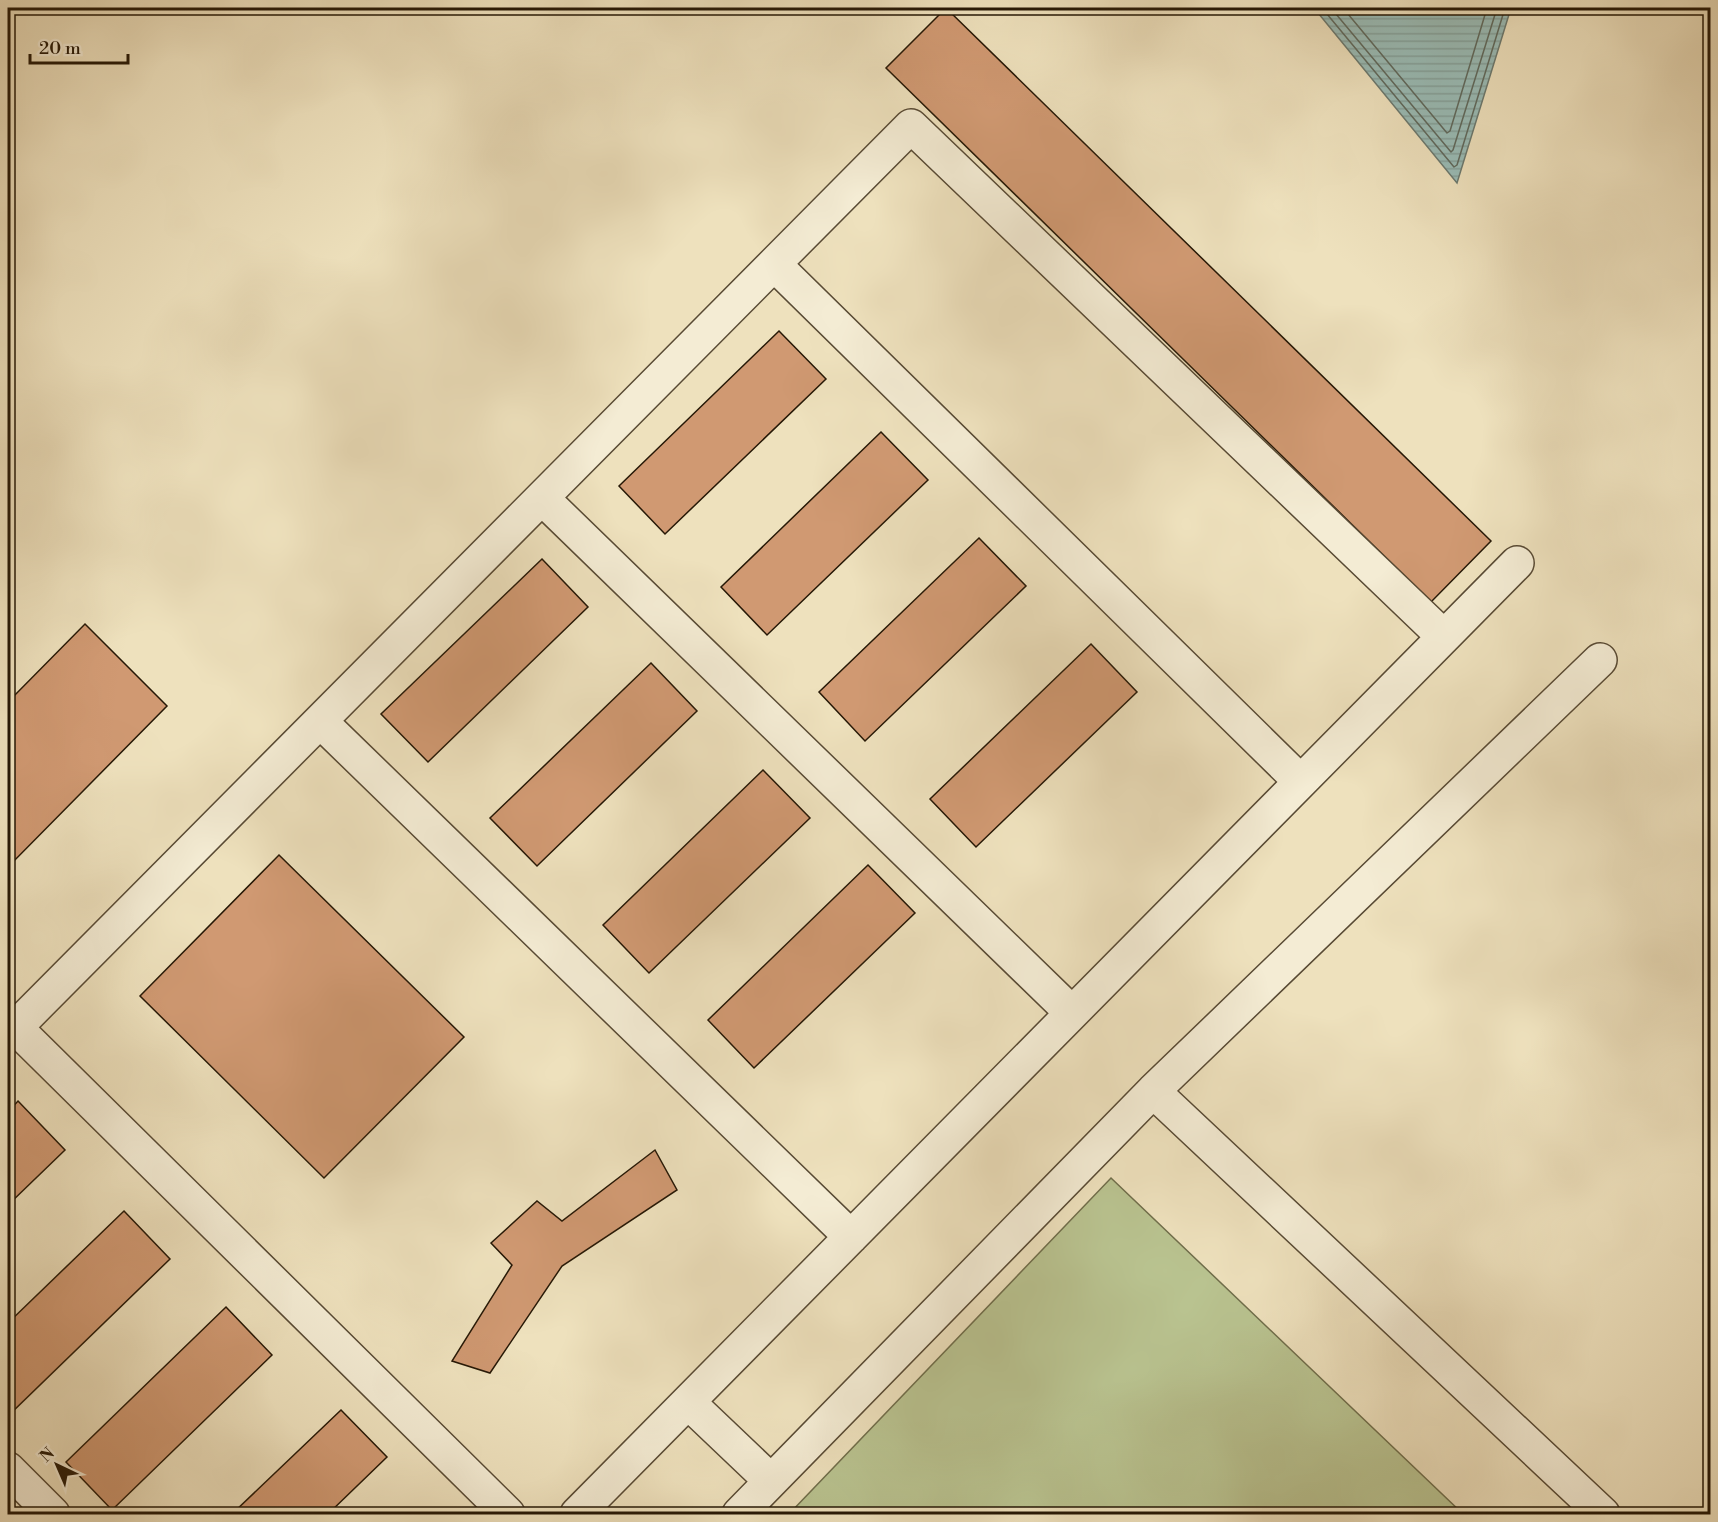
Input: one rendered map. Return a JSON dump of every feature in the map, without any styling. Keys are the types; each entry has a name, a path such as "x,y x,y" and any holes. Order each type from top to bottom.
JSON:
{"street":[{"path":"508,1515 11,1031 911,126 1443,636"},
{"path":"774,264 1300,781"},
{"path":"543,498 1072,1013"},
{"path":"577,1515 1516,562"},
{"path":"739,1515 1153,1091 1600,660"},
{"path":"320,721 851,1237"},
{"path":"1153,1091 1603,1515"},
{"path":"688,1402 771,1481"},
{"path":"8,1469 53,1515"}],"green space":[{"path":"1111,1178 1463,1514 789,1514"}],"water":[{"path":"1314,8 1511,8 1457,183"}],"building":[{"path":"946,8 1491,541 1431,602 886,68"},
{"path":"779,331 826,379 665,534 619,486"},
{"path":"881,432 928,480 767,635 721,587"},
{"path":"979,538 1026,586 865,741 819,692"},
{"path":"542,559 588,607 428,762 381,714"},
{"path":"85,624 167,706 8,867 8,702"},
{"path":"1091,644 1137,692 976,847 930,799"},
{"path":"651,663 697,711 537,866 490,818"},
{"path":"763,770 810,818 649,973 603,925"},
{"path":"279,855 464,1037 324,1178 140,996"},
{"path":"868,865 915,913 754,1068 708,1020"},
{"path":"18,1101 65,1150 8,1205 8,1112"},
{"path":"655,1150 677,1190 562,1266 490,1373 452,1361 512,1265 491,1243 537,1201 562,1221"},
{"path":"124,1211 170,1259 10,1414 8,1411 8,1323"},
{"path":"226,1307 272,1355 112,1510 66,1462"},
{"path":"341,1410 387,1457 328,1514 232,1514"}]}
